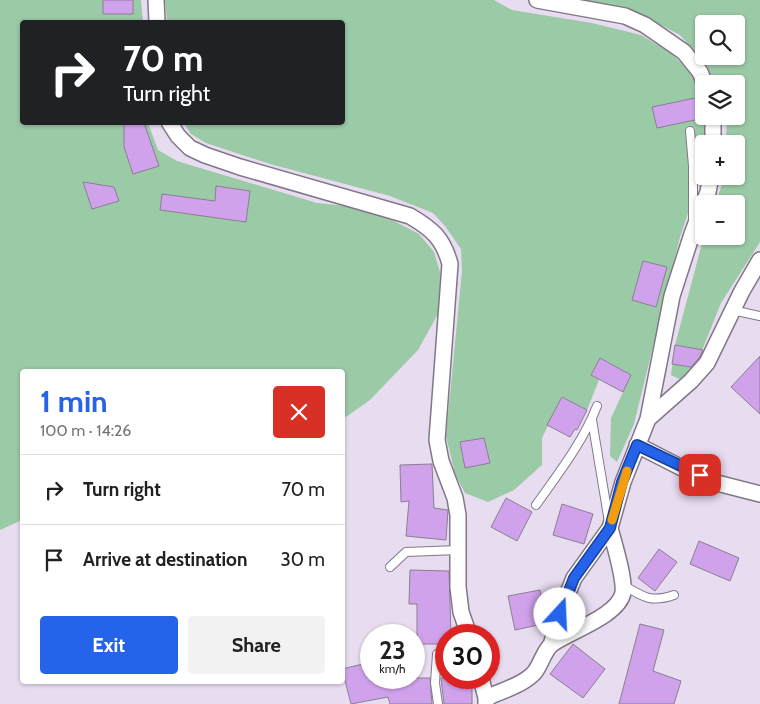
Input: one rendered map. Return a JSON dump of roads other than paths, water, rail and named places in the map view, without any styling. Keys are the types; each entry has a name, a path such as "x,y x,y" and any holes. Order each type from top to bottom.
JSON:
{"street":[{"path":"156,0 158,20"},
{"path":"537,0 625,16 645,24 684,52 701,75"},
{"path":"171,125 178,136 190,148 206,155 240,167 410,216 426,226 439,238 450,264 437,440 455,498 458,515 458,587 461,612 465,624"},
{"path":"486,701 526,680 533,674 551,645 574,578 610,528 622,482 648,418 672,296 709,185"},
{"path":"648,418 700,372 707,363 732,310 760,260"},
{"path":"637,445 682,468 718,483 760,494"},
{"path":"551,645 610,610 620,600 623,586 610,528"}],"lane":[{"path":"690,132 693,166 692,234"},
{"path":"732,310 760,316"},
{"path":"536,506 592,420 597,406"},
{"path":"592,420 610,528"},
{"path":"390,567 406,552 458,550"},
{"path":"623,586 651,599 661,599 674,594"},
{"path":"436,689 438,704"}]}
